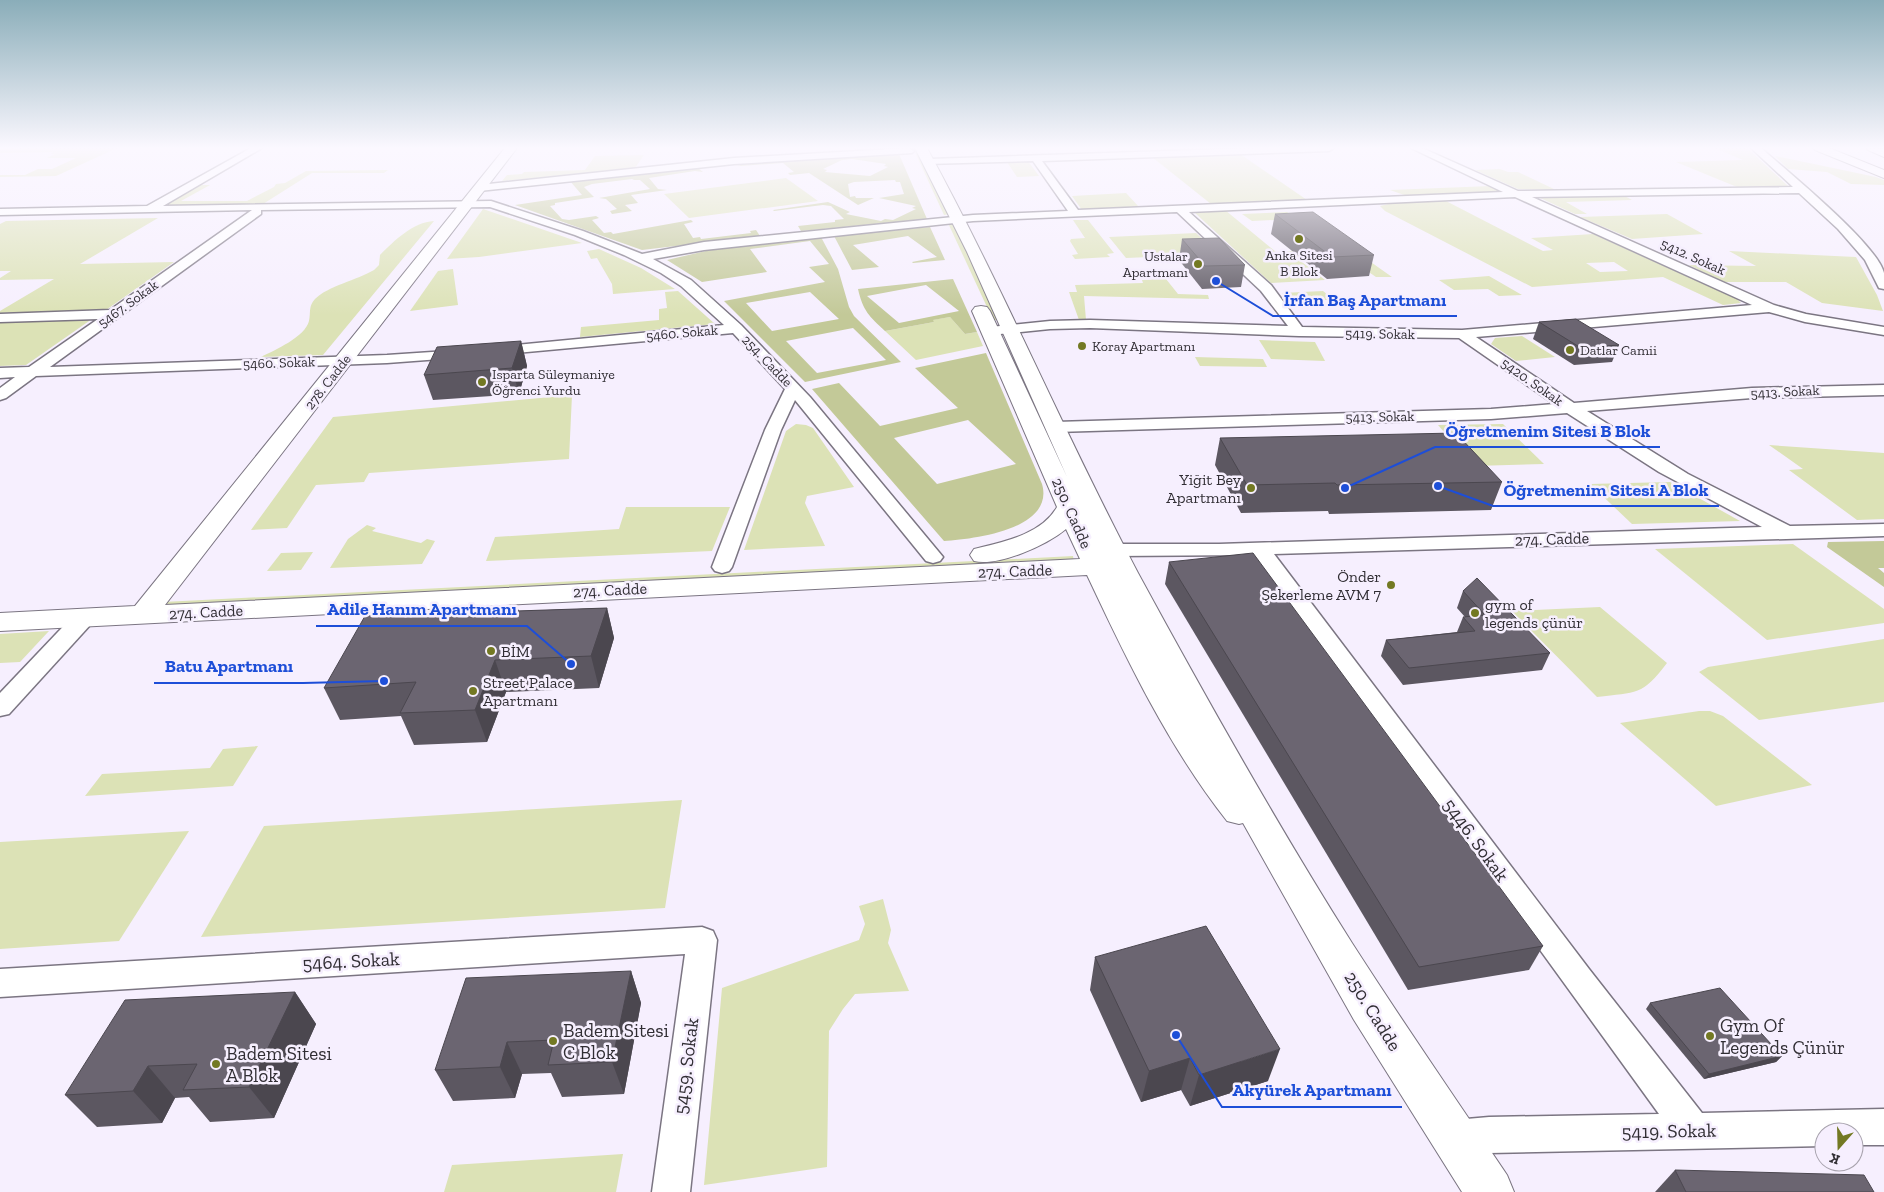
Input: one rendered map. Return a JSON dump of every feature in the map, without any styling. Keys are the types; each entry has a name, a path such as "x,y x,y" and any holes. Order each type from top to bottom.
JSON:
{"main road":[{"name":"250. Cadde","path":"942,204 1000,330 1069,507 1105,558 1368,1005 1490,1192"},
{"name":"278. Cadde","path":"151,606 466,205"},
{"name":"250. Cadde","path":"1000,330 1056,426 1105,558"},
{"path":"983,555 1023,542 1048,531 1062,520 1069,507"},
{"name":"274. Cadde","path":"0,622 84,618 151,606 722,567 983,555 1105,558"},
{"name":"274. Cadde","path":"0,604 151,606 679,586 1105,558"}],"street":[{"path":"148,209 158,204"},
{"name":"254. Cadde","path":"466,205 480,204"},
{"name":"254. Cadde","path":"489,204 579,233 640,258 686,283 736,328 793,388 933,557"},
{"path":"1068,204 1075,213"},
{"path":"640,258 692,247 950,220 1285,204"},
{"name":"5412. Sokak","path":"1540,204 1769,308 1805,318 1884,331"},
{"path":"1817,204 1858,245 1870,260 1884,285"},
{"path":"0,217 5,212 466,205"},
{"path":"0,217 256,212 466,205"},
{"path":"1179,208 1266,288 1299,332"},
{"name":"5467. Sokak","path":"0,395 256,212"},
{"name":"5419. Sokak","path":"1000,330 1050,325 1104,324 1299,332 1462,334 1769,308"},
{"path":"0,318 114,314"},
{"name":"5460. Sokak","path":"0,373 345,361 478,352 736,328"},
{"name":"5420. Sokak","path":"1462,334 1569,407 1690,482 1785,532"},
{"path":"722,567 773,430 793,388"},
{"name":"5413. Sokak","path":"1056,426 1491,414 1789,391 1884,390"},
{"name":"274. Cadde","path":"1105,558 1219,550 1884,530"},
{"name":"5446. Sokak","path":"1260,549 1578,979 1693,1130"},
{"path":"0,708 84,618"},
{"name":"5464. Sokak","path":"0,982 702,940"},
{"name":"5459. Sokak","path":"670,1192 702,940"},
{"name":"5419. Sokak","path":"1455,1138 1489,1135 1884,1127"}],"green space":[{"path":"169,204 264,204 263,204 165,206"},
{"path":"555,204 550,206 562,219 569,220 596,216 599,218 592,220 604,233 611,232 613,234 691,220 693,222 684,224 693,238 700,237 701,239 751,233 750,231 756,230 760,236 642,250 515,205"},
{"path":"611,204 634,204 625,205 632,211 612,214 610,211 617,209"},
{"path":"674,204 798,204 689,218"},
{"path":"817,204 832,204 850,212 846,214 881,221 885,219 893,220 916,209 912,208 916,206 905,204 920,204 927,219 801,231 798,226 835,222 835,220 844,219 831,206 823,205 773,210"},
{"path":"939,204 945,204 950,214 944,215"},
{"path":"1077,204 1136,204 1139,207 1082,210"},
{"path":"1390,204 1451,204 1543,251 1553,250 1531,238 1593,234 1737,299 1741,303 1723,305 1663,277 1532,287 1385,211 1380,206","holes":["1614,262 1628,271 1600,272 1586,263"]},
{"path":"1552,204 1569,204 1587,214 1575,214"},
{"path":"483,209 582,243 479,257 447,259"},
{"path":"1225,210 1276,252 1351,248 1392,277 1376,277 1351,260 1302,262 1325,280 1271,283 1193,211"},
{"path":"1287,212 1297,219 1252,221 1242,214"},
{"path":"1667,214 1703,234 1632,239 1580,217"},
{"path":"158,218 80,264 174,262 106,310 0,313 0,311 54,279 0,280 0,278 11,271 0,271 0,224 6,221"},
{"path":"1073,220 1088,220 1114,253 1107,254 1110,257 1075,259 1072,255 1078,254 1070,241 1071,239 1085,238"},
{"path":"434,221 323,355 261,357 296,338 302,332 309,321 311,305 321,294 374,270 379,265 380,255 398,238 419,225"},
{"path":"948,223 954,223 999,320 993,320"},
{"path":"930,227 945,260 913,263 937,257 908,236 853,245 879,267 852,270 834,236"},
{"path":"1196,233 1219,254 1126,258 1109,237"},
{"path":"821,237 838,269 849,307 854,316 901,362 805,382 724,301 825,282 809,267 829,264 810,241 750,249 767,272 702,282 667,260 710,250","holes":["810,292 839,319 772,331 746,303","853,328 886,360 817,373 786,341"]},
{"path":"599,249 641,268 675,289 613,294 612,284 597,258 591,259 587,251"},
{"path":"1729,251 1856,257 1877,295 1883,311 1822,303 1786,282 1723,282 1689,265 1756,266"},
{"path":"453,269 458,305 410,311 438,271"},
{"path":"1489,276 1522,295 1499,296 1488,289 1454,290 1439,280"},
{"path":"953,279 977,332 965,334 950,317 933,320 934,322 885,331 867,313 858,289","holes":["926,285 959,311 899,323 867,296"]},
{"path":"1166,279 1178,294 1208,295 1209,299 1084,296 1086,320 1079,320 1069,292 1077,292 1075,285 1143,283 1142,280"},
{"path":"678,291 715,324 580,337 581,327 659,320 659,309 667,308 665,292"},
{"path":"1323,291 1334,300 1289,300 1282,293"},
{"path":"950,317 965,334 977,332 983,346 916,360 885,331 934,322 932,320"},
{"path":"92,319 26,365 0,366 0,322"},
{"path":"1522,336 1555,357 1516,361 1491,344 1495,338"},
{"path":"1259,340 1315,342 1325,361 1271,359"},
{"path":"986,353 1042,484 1043,499 1037,512 1010,529 974,538 944,541 812,389 839,383 880,426 958,408 915,368","holes":["968,420 1016,464 937,484 894,438"]},
{"path":"1195,357 1263,359 1267,367 1200,366"},
{"path":"572,395 569,459 369,473 364,482 316,485 287,528 251,530 333,417"},
{"path":"796,424 813,428 854,487 807,496 805,503 825,546 744,550 786,431"},
{"path":"1503,424 1544,464 1474,466 1438,425"},
{"path":"1769,445 1884,453 1884,519 1857,520 1789,470 1803,469"},
{"path":"1670,482 1740,521 1632,524 1590,484"},
{"path":"626,507 730,507 712,551 486,561 495,537 619,529"},
{"path":"367,525 376,528 372,531 421,543 427,539 435,541 422,564 330,568 348,539"},
{"path":"1884,541 1884,568 1878,568 1884,573 1884,587 1827,547 1828,542"},
{"path":"1793,544 1884,609 1884,623 1767,640 1655,549"},
{"path":"313,552 301,570 267,571 281,553"},
{"path":"1073,556 1074,562 160,607 163,602"},
{"path":"1600,607 1667,663 1651,682 1644,687 1630,693 1597,697 1512,611"},
{"path":"49,631 20,662 0,663 0,634"},
{"path":"1884,639 1884,702 1759,720 1699,672 1708,667"},
{"path":"1710,711 1723,716 1812,785 1716,806 1620,723"},
{"path":"258,746 233,786 85,796 102,774 210,768 223,749"},
{"path":"682,800 665,908 201,937 264,826"},
{"path":"189,831 119,941 0,949 0,842"},
{"path":"883,899 891,930 888,943 909,991 855,994 829,1031 827,1167 704,1185 722,988 859,940 865,924 859,906"},
{"path":"623,1154 616,1192 444,1192 452,1165"}],"building":[{"path":"1313,212 1374,255 1332,257 1275,214"},
{"path":"1219,238 1245,265 1205,266 1182,239"},
{"path":"1576,319 1619,345 1581,348 1539,322"},
{"path":"521,341 512,368 424,375 437,347"},
{"path":"1456,433 1502,482 1247,485 1220,438"},
{"path":"1253,553 1543,946 1419,967 1169,562"},
{"path":"1477,578 1550,653 1409,668 1386,640 1475,631 1463,617 1485,615 1463,591"},
{"path":"517,607 516,611 607,608 591,656 495,660 475,710 400,713 416,682 324,688 365,616"},
{"path":"1206,926 1280,1049 1199,1075 1190,1058 1149,1071 1095,957"},
{"path":"631,971 612,1062 548,1065 554,1040 507,1042 500,1067 435,1070 466,978"},
{"name":"Gym Of Legends Çünür","path":"1720,988 1782,1056 1709,1074 1650,1003"},
{"path":"295,992 249,1087 183,1090 197,1064 148,1066 133,1091 65,1095 125,1000"},
{"path":"1675,1170 1864,1175 1874,1192 1686,1192"}],"place":[{"name":"Anka Sitesi B Blok","path":"1299,239"},
{"name":"Ustalar Apartmanı","path":"1198,264"},
{"name":"İrfan Baş Apartmanı","path":"1216,281"},
{"name":"Koray Apartmanı","path":"1082,346"},
{"name":"Datlar Camii","path":"1570,350"},
{"name":"Isparta Süleymaniye Öğrenci Yurdu","path":"482,382"},
{"name":"Öğretmenim Sitesi A Blok","path":"1438,486"},
{"name":"Yiğit Bey Apartmanı","path":"1251,488"},
{"name":"Öğretmenim Sitesi B Blok","path":"1345,488"},
{"name":"Önder Şekerleme AVM 7","path":"1391,585"},
{"name":"gym of legends çünür","path":"1475,613"},
{"name":"BİM","path":"491,651"},
{"name":"Adile Hanım Apartmanı","path":"571,664"},
{"name":"Batu Apartmanı","path":"384,681"},
{"name":"Street Palace Apartmanı","path":"473,691"},
{"name":"Akyürek Apartmanı","path":"1176,1035"},
{"name":"Gym Of Legends Çünür","path":"1710,1036"},
{"name":"Badem Sitesi C Blok","path":"553,1041"},
{"name":"Badem Sitesi A Blok","path":"216,1064"}]}
